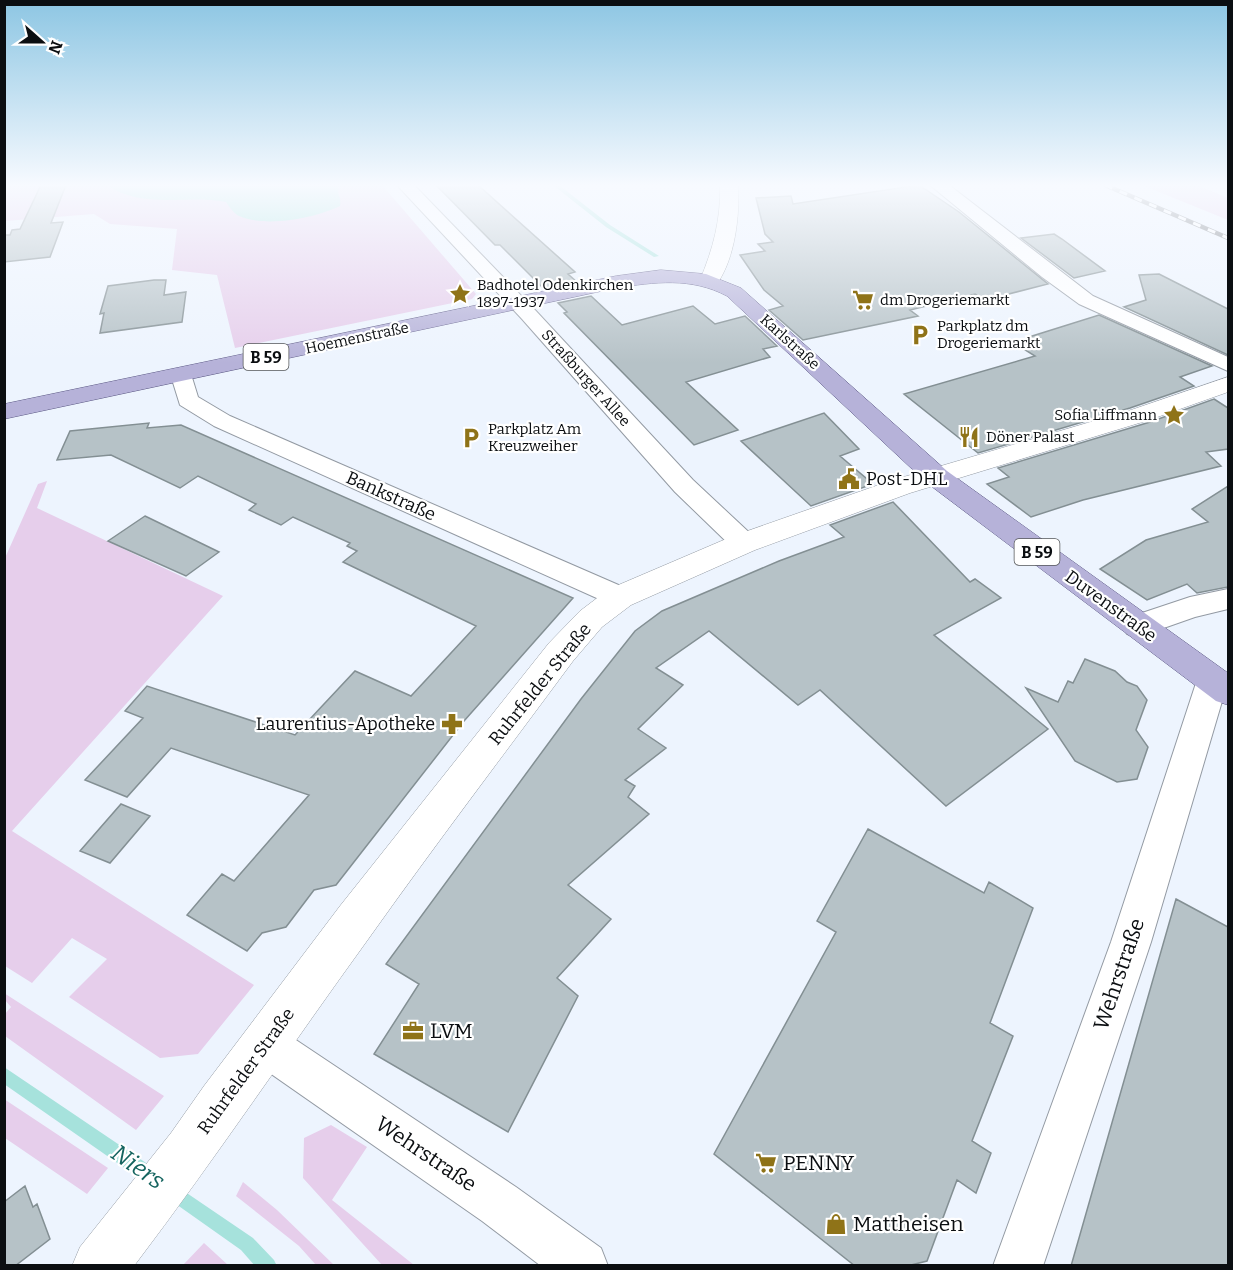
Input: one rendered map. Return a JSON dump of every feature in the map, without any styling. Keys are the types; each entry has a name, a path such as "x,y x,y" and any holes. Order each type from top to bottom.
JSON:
{"main road":[{"path":"710,280 720,258 722,244"},
{"name":"Hoemenstraße","path":"4,412 517,303 654,277 687,276 710,280"},
{"name":"Karlstraße","path":"710,280 734,292 937,477"},
{"name":"Ruhrfelder Straße","path":"99,1266 189,1151 221,1103 356,921 561,652 591,620 620,597 744,543 900,487 1140,415 1228,384"},
{"name":"Duvenstraße","path":"937,477 1221,686"}],"street":[{"name":"Straßburger Allee","path":"461,244 684,486 744,543"},
{"path":"1015,244 1086,300 1228,364"},
{"name":"Bankstraße","path":"182,376 188,400 222,421 620,597"},
{"path":"1138,626 1190,608 1228,599"},
{"name":"Wehrstraße","path":"1018,1266 1221,686"},
{"name":"Wehrstraße","path":"266,1045 499,1204 584,1266"}],"shaded area":[{"path":"175,244 433,244 476,294 472,299 235,348 217,275 172,270"},
{"path":"47,481 37,508 223,596 12,831 254,985 198,1054 160,1058 69,997 107,959 72,938 32,983 5,966 5,558 38,484"},
{"path":"4,993 164,1096 136,1130 5,1036 5,1014 11,1007 5,1000"},
{"path":"4,1099 108,1168 87,1194 5,1138"},
{"path":"331,1125 367,1147 332,1200 414,1265 382,1265 303,1178 304,1138"},
{"path":"243,1182 277,1210 334,1265 316,1265 299,1246 236,1196"},
{"path":"204,1243 228,1265 183,1265"}],"building":[{"path":"4,244 55,244 50,257 4,262"},
{"path":"544,244 575,272 568,274 577,282 544,289 500,245 495,245"},
{"path":"758,244 999,244 1048,284 985,300 975,294 910,310 918,316 803,340 769,310 783,306 764,290 740,255 765,251"},
{"path":"1029,244 1069,244 1105,271 1074,278"},
{"path":"1159,274 1228,309 1228,355 1124,307 1146,300 1139,275"},
{"path":"166,280 164,295 186,292 182,322 100,333 104,313 100,314 108,286"},
{"path":"591,296 622,325 693,306 715,324 745,316 777,346 763,349 770,357 686,382 738,430 694,445 564,313 567,312 558,303"},
{"path":"1099,315 1212,366 1180,377 1194,386 1130,408 978,453 904,394 1035,356 1022,348 1038,342 1029,337"},
{"path":"1214,399 1228,408 1228,449 1206,452 1221,466 1083,500 1031,517 987,484 1009,477 998,468 1150,422"},
{"path":"824,413 859,449 840,456 873,484 811,506 741,441"},
{"path":"149,423 147,428 181,425 573,598 464,721 336,885 314,890 286,927 262,933 247,951 187,915 222,874 234,881 309,795 171,748 127,797 85,780 143,718 125,711 147,686 295,735 355,671 411,696 476,626 343,562 357,551 347,546 350,543 293,517 281,525 249,510 256,504 198,476 180,488 111,455 57,460 70,431"},
{"path":"1228,486 1228,587 1197,593 1187,584 1147,600 1100,569 1146,540 1208,522 1192,509"},
{"path":"893,502 970,582 975,579 1001,598 934,635 1048,729 946,806 820,690 798,705 709,631 656,668 683,685 638,729 666,748 625,780 635,786 628,797 649,814 568,885 611,919 557,978 578,996 508,1132 374,1054 419,984 386,964 581,699 635,631 662,611 779,561 844,537 830,525"},
{"path":"145,516 219,552 186,576 108,541"},
{"path":"1085,659 1115,671 1127,682 1137,686 1147,700 1136,730 1148,747 1137,779 1117,782 1075,761 1026,688 1058,702 1068,681 1073,683"},
{"path":"121,804 150,816 110,863 80,851"},
{"path":"868,829 984,893 989,882 1033,908 990,1023 1013,1036 972,1141 991,1153 976,1193 957,1180 927,1261 907,1266 855,1266 714,1154 836,932 817,921"},
{"path":"1176,899 1228,927 1228,1266 1071,1266"},
{"path":"25,1186 33,1207 37,1204 50,1239 15,1266 4,1266 4,1202"}],"waterway":[{"path":"637,244 656,256"},
{"name":"Niers","path":"4,1074 152,1177"},
{"name":"Niers","path":"172,1191 247,1244 268,1266"}],"place":[{"name":"Badhotel Odenkirchen 1897-1937","path":"460,294"},
{"name":"dm Drogeriemarkt","path":"863,300"},
{"name":"Parkplatz dm Drogeriemarkt","path":"920,335"},
{"name":"Sofia Liffmann","path":"1174,415"},
{"name":"Döner Palast","path":"969,437"},
{"name":"Parkplatz Am Kreuzweiher","path":"471,438"},
{"name":"Post-DHL","path":"849,479"},
{"name":"Laurentius-Apotheke","path":"452,724"},
{"name":"LVM","path":"413,1031"},
{"name":"PENNY","path":"766,1163"},
{"name":"Mattheisen","path":"836,1224"}]}
